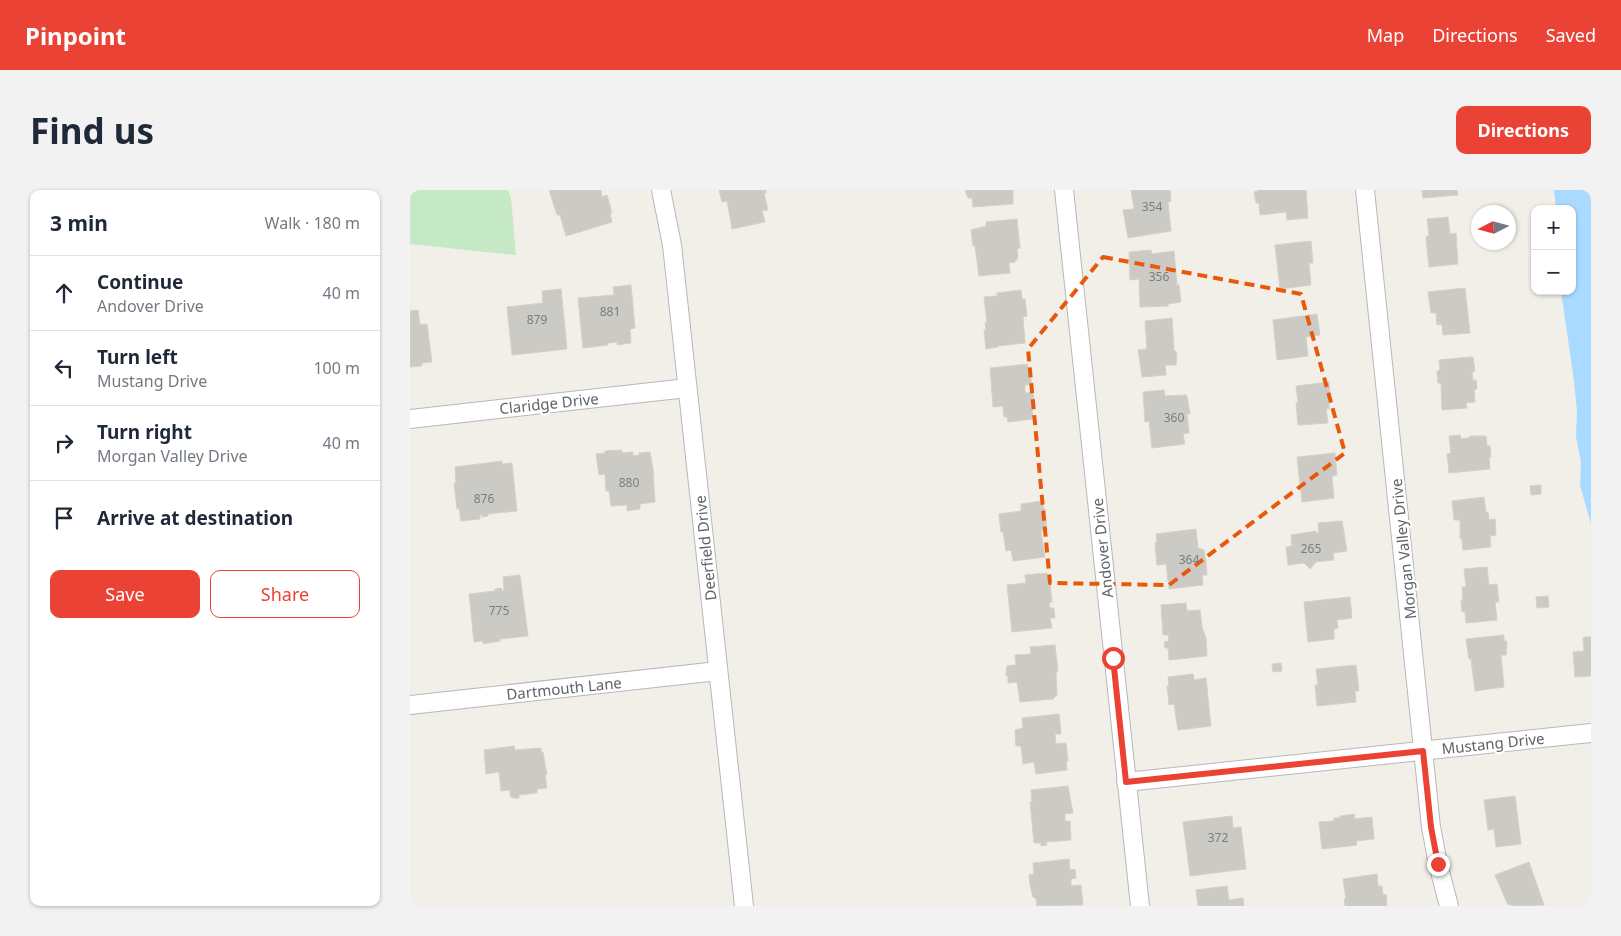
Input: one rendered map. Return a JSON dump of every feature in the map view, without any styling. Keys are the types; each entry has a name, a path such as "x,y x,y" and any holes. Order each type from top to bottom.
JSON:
{"street":[{"name":"Deerfield Drive","path":"661,190 672,245 744,906"},
{"name":"Andover Drive","path":"1064,190 1140,906"},
{"name":"Morgan Valley Drive","path":"1365,190 1423,751 1434,844 1449,906"},
{"name":"Claridge Drive","path":"410,418 687,388"},
{"name":"Dartmouth Lane","path":"410,706 718,670"},
{"name":"Mustang Drive","path":"1126,782 1591,733"}],"highlighted area":[{"path":"1103,257 1301,294 1345,453 1169,585 1050,583 1028,349"}],"green space":[{"path":"410,190 508,190 511,198 516,255 410,244"}],"water":[{"path":"1554,190 1591,190 1591,524 1580,485 1581,462 1576,437 1577,411 1562,295 1576,295 1576,205 1556,205"}],"building":[{"path":"549,190 601,190 602,197 607,195 612,213 610,213 612,222 566,236 560,215 557,215"},
{"path":"719,190 766,190 766,193 764,193 768,210 762,211 765,222 732,229 727,201 722,202"},
{"path":"965,190 1013,190 1013,204 973,207 972,198 968,198"},
{"path":"1131,190 1170,190 1171,201 1168,202 1171,231 1128,238 1123,210 1134,209"},
{"path":"1257,190 1306,190 1308,218 1287,220 1286,212 1260,215 1259,203 1256,203 1254,192"},
{"path":"1422,190 1457,190 1458,195 1423,198"},
{"path":"1448,217 1450,234 1456,233 1458,264 1429,267 1426,237 1429,236 1427,219"},
{"path":"1017,219 1020,248 1017,249 1018,258 1015,262 1009,263 1010,273 979,276 971,230 986,226 986,222"},
{"path":"1311,241 1313,263 1309,263 1311,285 1280,289 1275,245"},
{"path":"1151,250 1152,254 1174,251 1177,285 1179,285 1181,302 1168,304 1168,306 1140,307 1139,279 1130,280 1129,252"},
{"path":"631,285 635,328 630,329 631,343 617,345 617,342 583,348 578,298 614,295 613,287"},
{"path":"1465,288 1470,333 1443,335 1442,324 1437,325 1436,313 1431,313 1428,292"},
{"path":"561,289 567,349 512,355 507,307 543,303 542,291"},
{"path":"1021,290 1022,299 1025,299 1027,316 1023,317 1025,343 986,349 984,330 986,330 985,323 987,323 984,297 997,296 997,293"},
{"path":"418,310 420,325 427,324 432,362 422,363 422,366 410,367 410,311"},
{"path":"1317,314 1320,335 1306,337 1308,356 1277,360 1273,320"},
{"path":"1172,318 1174,350 1177,353 1176,365 1165,365 1166,375 1142,377 1138,350 1147,349 1145,321"},
{"path":"1473,357 1475,371 1472,372 1473,381 1476,380 1477,389 1474,390 1475,402 1466,403 1467,408 1442,410 1441,383 1438,383 1437,371 1440,370 1439,360"},
{"path":"1027,364 1032,384 1025,385 1025,393 1033,392 1035,409 1032,409 1033,419 1008,422 1007,417 1004,417 1003,406 993,407 990,368"},
{"path":"1329,382 1331,403 1329,403 1329,409 1326,409 1328,423 1298,425 1296,386"},
{"path":"1164,390 1165,396 1187,396 1190,414 1187,414 1189,433 1183,434 1185,444 1152,448 1149,421 1145,422 1143,392"},
{"path":"1460,435 1461,439 1469,438 1470,436 1486,436 1487,446 1490,446 1490,469 1449,473 1447,454 1451,453 1449,436"},
{"path":"622,450 622,453 633,452 633,456 639,455 639,453 650,452 654,475 655,502 640,504 640,509 627,511 627,505 611,506 609,491 606,491 605,474 599,475 596,454 605,453 605,451"},
{"path":"1335,453 1337,475 1332,476 1334,498 1302,502 1297,457"},
{"path":"502,461 502,464 512,463 517,511 488,514 488,516 482,517 480,515 480,519 461,521 459,508 457,509 454,483 456,483 455,467"},
{"path":"1541,485 1541,494 1531,495 1530,486"},
{"path":"1484,497 1489,520 1495,519 1496,535 1490,536 1491,547 1463,550 1462,539 1460,539 1460,520 1454,520 1452,501"},
{"path":"1042,501 1045,509 1047,530 1041,531 1045,557 1013,561 1011,550 1006,551 999,514 1021,511 1021,504"},
{"path":"1342,521 1347,551 1333,553 1334,560 1316,562 1310,569 1304,563 1288,565 1286,547 1292,546 1291,535 1316,531 1316,533 1319,533 1318,523"},
{"path":"1196,529 1198,548 1204,550 1206,562 1207,575 1202,575 1203,585 1169,589 1166,564 1157,565 1156,534"},
{"path":"1487,567 1489,585 1497,584 1499,602 1495,602 1497,620 1466,623 1465,612 1462,612 1461,600 1463,599 1462,587 1466,587 1464,569"},
{"path":"1047,573 1048,581 1050,581 1052,602 1049,603 1050,608 1054,608 1055,618 1050,618 1052,628 1012,632 1007,585 1026,583 1025,575"},
{"path":"520,575 528,636 500,639 500,641 483,644 483,641 474,642 469,594 495,591 495,589 501,588 502,591 504,590 503,577"},
{"path":"1548,596 1549,607 1537,608 1536,597"},
{"path":"1350,597 1352,618 1337,620 1338,628 1334,629 1334,639 1308,642 1304,602"},
{"path":"1186,603 1187,611 1200,610 1202,627 1206,638 1207,656 1169,660 1168,648 1165,648 1164,642 1169,641 1168,635 1163,635 1161,605"},
{"path":"1504,635 1504,640 1507,642 1506,655 1501,655 1504,687 1475,691 1471,659 1469,659 1466,639"},
{"path":"1584,637 1591,637 1591,676 1575,677 1573,652 1584,651"},
{"path":"1055,645 1058,671 1056,672 1057,695 1053,699 1020,702 1017,682 1008,683 1008,676 1006,676 1007,666 1016,665 1015,655 1031,654 1030,647"},
{"path":"1281,663 1282,671 1273,672 1272,664"},
{"path":"1356,665 1359,691 1355,691 1356,702 1317,706 1315,685 1318,685 1316,669"},
{"path":"1193,674 1194,680 1206,678 1211,726 1178,730 1174,704 1169,705 1168,677"},
{"path":"1059,714 1061,734 1055,734 1056,744 1066,743 1067,770 1036,774 1034,762 1023,764 1021,746 1016,746 1015,730 1023,728 1022,718"},
{"path":"514,746 515,750 541,748 547,774 545,775 547,788 537,789 537,793 519,795 519,798 513,798 510,796 510,790 501,791 499,772 486,774 484,750"},
{"path":"1068,786 1073,813 1065,814 1065,821 1070,821 1071,840 1046,842 1047,845 1041,846 1041,843 1034,843 1030,802 1032,802 1031,790"},
{"path":"1515,796 1521,844 1496,847 1494,829 1488,830 1484,800"},
{"path":"1354,814 1355,819 1372,817 1374,839 1356,841 1357,845 1322,849 1319,822 1334,821 1334,818"},
{"path":"1232,816 1233,828 1241,827 1246,869 1190,876 1183,822"},
{"path":"1069,859 1070,870 1075,869 1076,878 1071,879 1071,886 1081,885 1083,905 1037,906 1036,899 1033,897 1029,875 1034,874 1033,863"},
{"path":"1529,862 1544,905 1508,905 1495,875"},
{"path":"1377,874 1378,886 1382,886 1383,895 1386,894 1387,906 1345,906 1344,899 1346,899 1343,879"},
{"path":"1227,886 1229,900 1243,898 1244,906 1198,906 1196,890"}],"route":[{"path":"1113,658 1126,782 1423,751 1431,827 1438,864"}]}
